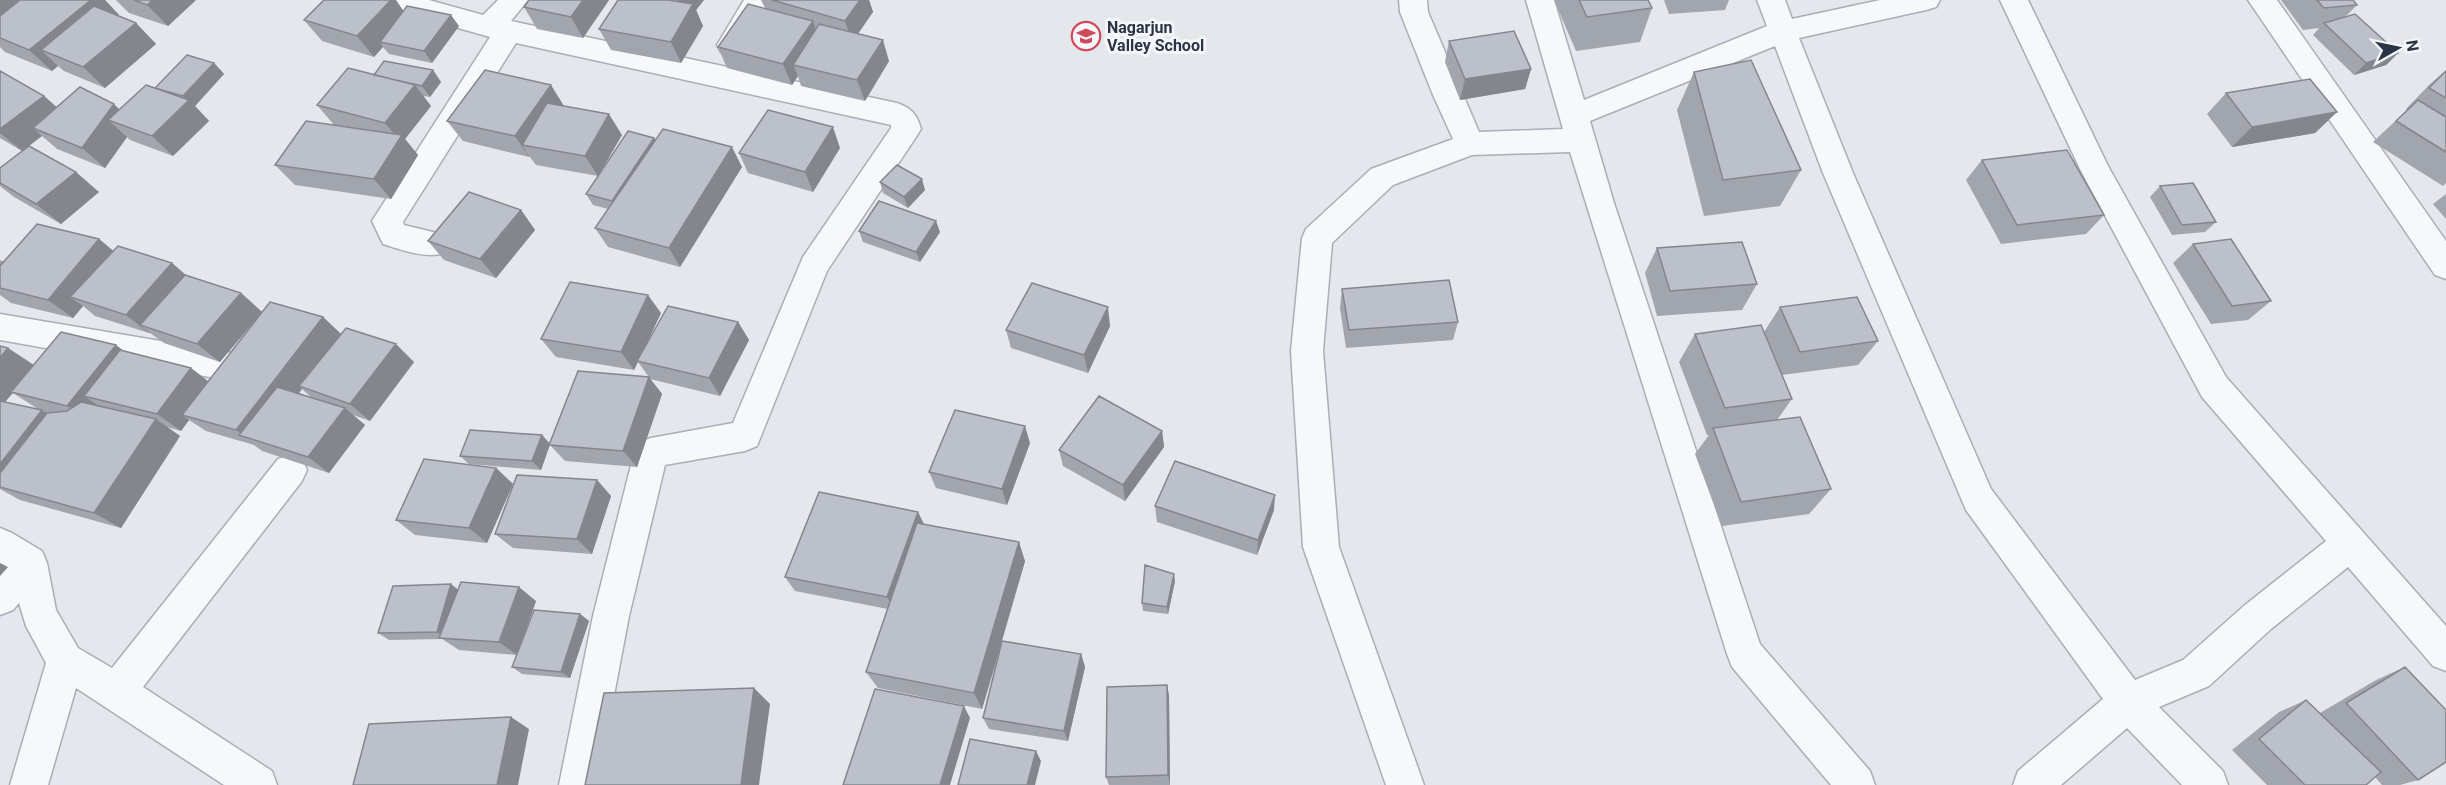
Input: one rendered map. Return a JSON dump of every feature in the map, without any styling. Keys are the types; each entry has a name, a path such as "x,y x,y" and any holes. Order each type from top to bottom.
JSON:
{"street":[{"path":"394,0 499,29 897,114 904,120 906,129 814,266 745,436 651,453 611,616 578,785"},
{"path":"434,244 394,235 387,221 514,0"},
{"path":"714,74 758,0"},
{"path":"1413,0 1414,12 1447,95 1470,144"},
{"path":"1540,0 1577,128 1744,654 1856,785"},
{"path":"1771,0 1838,173 1978,499 2128,702 2209,785"},
{"path":"1405,785 1321,547 1307,351 1317,238 1382,177 1470,144 1577,128 1783,31 1926,0"},
{"path":"2014,0 2095,169 2214,387 2446,653"},
{"path":"2262,0 2446,266"},
{"path":"0,327 238,368"},
{"path":"117,692 290,470"},
{"path":"2032,785 2128,702 2196,673 2258,617 2350,544"},
{"path":"15,554 39,614 65,661 117,692 258,785"},
{"path":"0,598 15,554"},
{"path":"29,785 65,661"}],"building":[{"path":"20,0 91,0 29,50 0,38 0,16"},
{"path":"134,0 153,0 147,5"},
{"path":"324,0 391,0 357,36 304,20"},
{"path":"529,0 583,0 571,17 524,7"},
{"path":"618,0 668,0 693,4 671,42 599,29"},
{"path":"772,0 860,0 845,21"},
{"path":"1579,0 1648,0 1652,8 1587,17"},
{"path":"2317,0 2353,0 2357,5 2324,8"},
{"path":"748,4 813,21 783,64 718,47"},
{"path":"94,6 136,23 83,67 41,50"},
{"path":"407,6 451,15 424,51 380,42"},
{"path":"2355,14 2398,53 2366,63 2324,23"},
{"path":"819,24 883,40 857,80 793,65"},
{"path":"1514,31 1531,69 1465,79 1449,41"},
{"path":"187,55 214,63 183,96 155,88"},
{"path":"1751,60 1801,170 1723,180 1694,72"},
{"path":"384,61 433,70 422,86 374,75"},
{"path":"348,68 415,85 385,123 317,105"},
{"path":"485,70 551,85 515,136 447,121"},
{"path":"0,71 44,96 0,129"},
{"path":"2446,71 2446,98 2429,88"},
{"path":"2310,79 2337,112 2252,127 2226,93"},
{"path":"146,85 189,100 152,136 108,120"},
{"path":"80,87 114,104 82,148 33,128"},
{"path":"2418,100 2446,117 2446,152 2396,121"},
{"path":"547,103 609,114 585,156 522,145"},
{"path":"768,110 833,127 805,172 739,153"},
{"path":"306,121 402,135 374,179 275,165"},
{"path":"663,129 732,147 669,248 595,228"},
{"path":"628,131 654,138 612,201 586,194"},
{"path":"29,146 76,172 36,204 0,183 0,168"},
{"path":"2067,150 2104,215 2017,225 1982,160"},
{"path":"897,165 922,179 904,197 880,182"},
{"path":"2193,183 2216,222 2182,225 2160,186"},
{"path":"469,192 521,210 480,259 428,241"},
{"path":"879,201 936,221 916,252 859,231"},
{"path":"37,224 99,239 48,300 0,288 0,266"},
{"path":"2231,239 2271,301 2232,306 2193,244"},
{"path":"1742,242 1757,284 1670,291 1657,248"},
{"path":"118,246 172,263 126,315 70,297"},
{"path":"185,275 241,293 197,344 140,325"},
{"path":"1449,280 1458,322 1349,330 1342,289"},
{"path":"570,282 648,295 621,352 541,339"},
{"path":"1032,283 1108,307 1084,355 1006,330"},
{"path":"1857,297 1878,341 1800,352 1780,307"},
{"path":"270,302 323,317 236,430 182,415"},
{"path":"668,306 738,322 709,378 637,361"},
{"path":"1761,325 1792,399 1725,408 1695,334"},
{"path":"346,328 396,344 350,404 299,386"},
{"path":"61,332 116,345 67,406 11,392"},
{"path":"0,346 8,348 0,358"},
{"path":"120,350 191,368 157,414 84,396"},
{"path":"578,371 649,377 623,451 549,445"},
{"path":"277,387 345,408 308,457 239,435"},
{"path":"1099,396 1162,431 1123,485 1059,450"},
{"path":"0,401 42,410 0,464"},
{"path":"81,402 156,419 94,513 0,487 0,473 47,413 67,411"},
{"path":"955,410 1025,426 1002,489 929,472"},
{"path":"1800,417 1831,489 1741,502 1713,428"},
{"path":"470,430 542,435 532,461 460,456"},
{"path":"424,459 496,468 469,528 396,520"},
{"path":"1175,461 1275,495 1258,540 1155,506"},
{"path":"517,475 597,480 577,539 495,534"},
{"path":"819,492 918,512 887,597 785,577"},
{"path":"917,523 1019,542 974,693 866,672"},
{"path":"1145,565 1174,574 1167,607 1142,603"},
{"path":"461,582 519,587 499,642 439,638"},
{"path":"451,584 437,632 378,633 393,586"},
{"path":"534,610 580,614 561,672 512,667"},
{"path":"1002,641 1081,654 1064,731 983,718"},
{"path":"2405,667 2446,710 2446,762 2418,780 2346,703"},
{"path":"1167,685 1168,775 1106,777 1107,687"},
{"path":"754,688 741,785 585,785 604,693"},
{"path":"875,689 964,706 940,785 843,785"},
{"path":"2306,700 2381,772 2366,785 2305,785 2259,739"},
{"path":"511,717 497,785 353,785 369,724"},
{"path":"970,739 1036,751 1027,785 958,785"}],"place":[{"name":"Nagarjun Valley School","path":"1086,36"}]}
